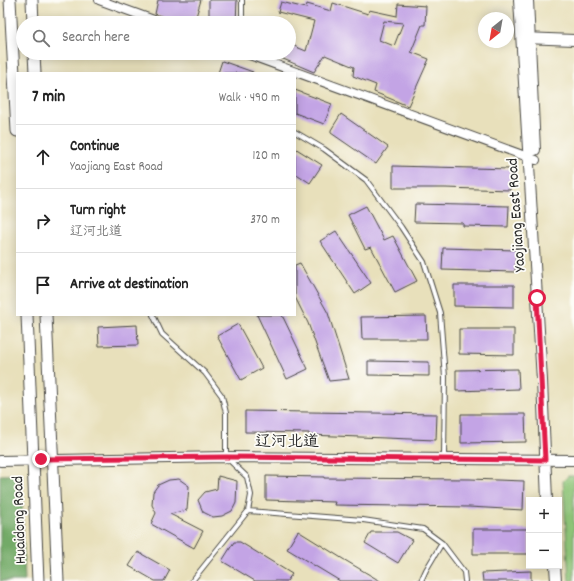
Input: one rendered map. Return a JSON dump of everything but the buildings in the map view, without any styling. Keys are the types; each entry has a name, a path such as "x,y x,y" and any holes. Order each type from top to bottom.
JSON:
{"main road":[{"path":"10,0 16,112"},
{"path":"32,0 33,16"},
{"path":"34,60 35,72"},
{"name":"Huaidong Road","path":"26,316 34,459 38,581"},
{"path":"46,316 58,581"}],"street":[{"path":"99,0 143,16"},
{"name":"Yaojiang East Road","path":"519,0 525,38 542,372 553,497"},
{"name":"Yaojiang East Road","path":"525,38 528,0"},
{"path":"525,38 574,40"},
{"path":"263,60 296,72"},
{"path":"296,72 532,159"},
{"name":"辽河北道","path":"0,460 226,457 574,460"},
{"name":"Yaojiang East Road","path":"547,497 549,460"},
{"path":"550,569 551,581"},
{"path":"555,569 556,581"}],"lane":[{"path":"242,0 242,16"},
{"path":"296,133 324,149 366,180 402,228 424,262 440,313 445,377 444,458"},
{"path":"153,316 162,334 205,373 222,396 226,413 226,457 247,477 251,495 248,511 192,581"},
{"path":"248,511 363,520 423,529 442,543 464,572 465,581"},
{"path":"421,581 442,543"}],"green space":[{"path":"21,474 25,581 0,581 0,475"},
{"path":"568,476 574,476 574,581 569,581 563,481"}],"route":[{"path":"41,459 226,457 545,460 537,298"}]}
